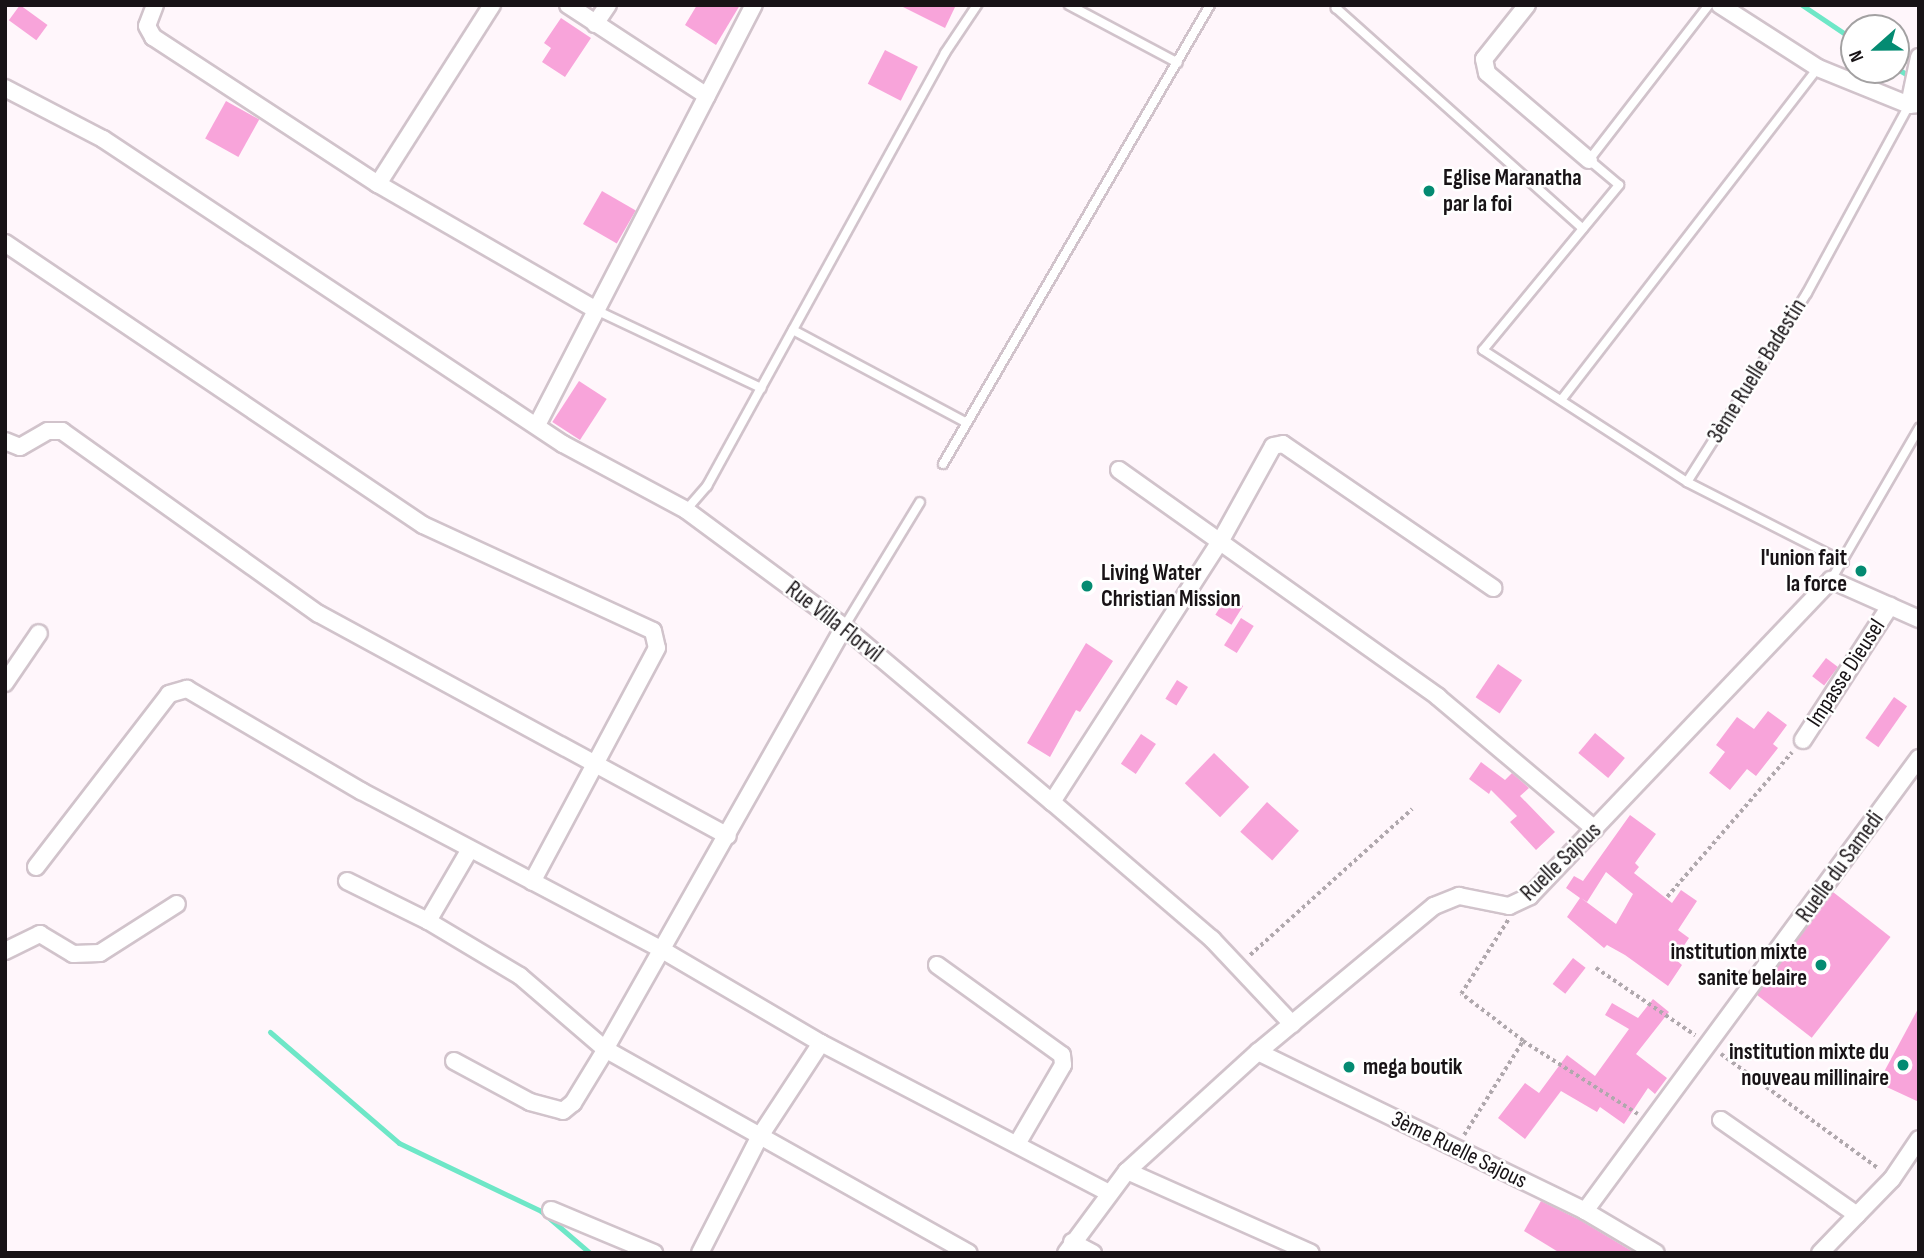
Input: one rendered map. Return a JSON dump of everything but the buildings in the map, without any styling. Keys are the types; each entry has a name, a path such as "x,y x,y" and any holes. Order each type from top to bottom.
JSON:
{"street":[{"path":"155,5 147,26 153,37 378,184 596,310"},
{"path":"378,184 492,5"},
{"path":"568,5 707,96"},
{"path":"596,24 608,5"},
{"path":"537,425 754,5"},
{"path":"1527,5 1484,59 1487,73 1589,160"},
{"path":"1720,5 1818,68 1914,105 1917,64"},
{"name":"Rue Villa Florvil","path":"5,88 103,139 563,444 686,510 845,627 1052,802 1212,939 1292,1024"},
{"path":"5,243 423,525 653,631 657,648 593,763 532,882"},
{"path":"5,441 20,447 48,430 62,432 319,614 728,836"},
{"path":"1052,802 1221,540 1266,451 1283,444 1493,588"},
{"path":"1119,470 1221,540 1438,697 1595,829"},
{"path":"1832,580 1919,619"},
{"name":"Ruelle Sajous","path":"1069,1248 1109,1192 1128,1171 1258,1052 1434,906 1459,896 1508,906 1518,904 1595,829 1832,580"},
{"name":"Impasse Dieusel","path":"1802,740 1890,606"},
{"path":"454,1061 530,1102 563,1111 573,1103 664,951 845,627"},
{"path":"5,683 38,633"},
{"path":"36,867 169,694 180,689 195,692 470,849 664,951 821,1042 1109,1192"},
{"name":"Ruelle du Samedi","path":"1585,1211 1710,1046 1919,758"},
{"path":"428,921 470,849"},
{"path":"347,881 428,921 520,976 605,1049 968,1253"},
{"path":"5,951 40,934 73,954 100,953 177,904"},
{"path":"937,965 1062,1055 1063,1065 1017,1144"},
{"path":"700,1253 760,1136 821,1042"},
{"name":"3ème Ruelle Sajous","path":"1258,1052 1585,1211 1656,1253"},
{"path":"1721,1120 1857,1215"},
{"path":"1820,1253 1892,1179 1919,1139"},
{"path":"1128,1171 1311,1253"},
{"path":"551,1210 654,1253"},
{"path":"1069,1248 1093,1253"}],"lane":[{"path":"686,510 707,486 945,53 977,5"},
{"path":"1069,5 1178,63"},
{"path":"943,464 1210,5"},
{"path":"1338,5 1336,8 1583,229"},
{"path":"1709,5 1589,160 1619,185 1483,350 1687,482 1844,562"},
{"path":"1562,399 1818,68"},
{"name":"3ème Ruelle Badestin","path":"1687,482 1807,293 1914,105"},
{"path":"596,310 761,388"},
{"path":"793,330 967,423"},
{"path":"1832,580 1919,428"},
{"path":"845,627 920,502"}],"path":[{"path":"1667,897 1802,740"},
{"path":"1238,966 1412,809"},
{"path":"1518,904 1461,994 1523,1041 1651,1123"},
{"path":"1596,968 1710,1046 1892,1179"},
{"path":"1456,1148 1523,1041"}],"waterway":[{"path":"1802,5 1840,31"},
{"path":"270,1032 399,1143 541,1211 590,1253"}],"place":[{"name":"Eglise Maranatha par la foi","path":"1429,191"},
{"name":"l'union fait la force","path":"1861,571"},
{"name":"Living Water Christian Mission","path":"1087,586"},
{"name":"institution mixte sanite belaire","path":"1821,965"},
{"name":"institution mixte du nouveau millinaire","path":"1903,1065"},
{"name":"mega boutik","path":"1349,1067"}]}
